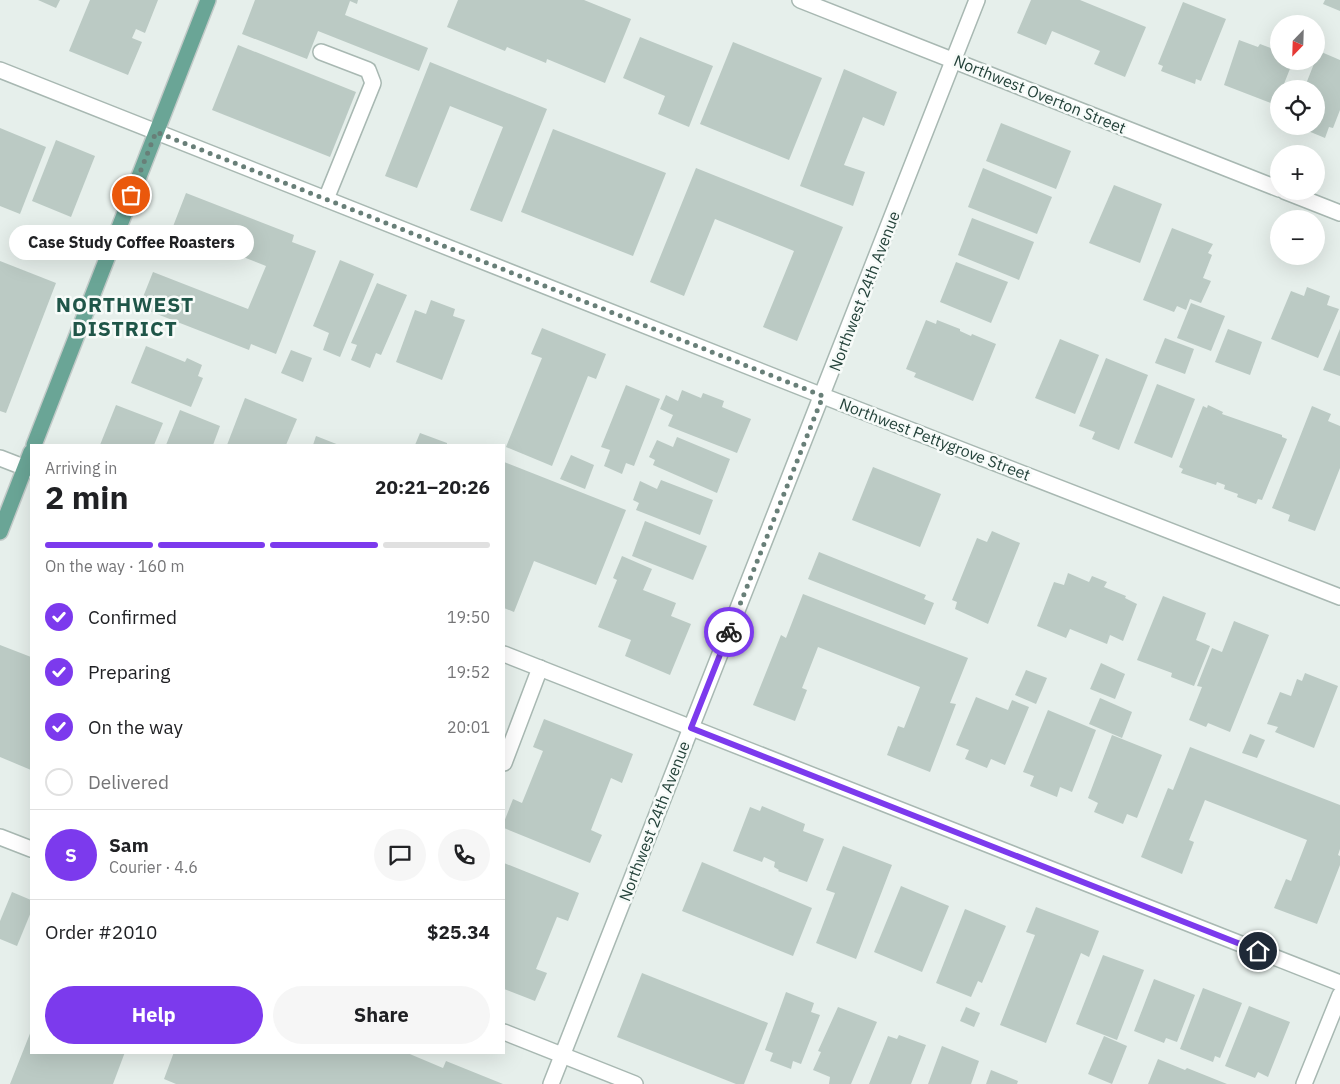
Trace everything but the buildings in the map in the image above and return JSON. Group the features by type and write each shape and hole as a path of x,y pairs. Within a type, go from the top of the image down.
{"main road":[{"path":"34,444 208,0"},
{"path":"0,532 28,469"}],"street":[{"name":"Northwest Overton Street","path":"800,0 1270,185"},
{"name":"Northwest 24th Avenue","path":"551,1084 823,396 977,0"},
{"path":"321,52 368,70 373,83 326,199"},
{"name":"Northwest Pettygrove Street","path":"0,70 823,396 1340,596"},
{"path":"1307,200 1340,213"},
{"path":"0,458 28,469"},
{"path":"505,654 1340,983"},
{"path":"505,760 540,668"},
{"path":"0,837 30,849"},
{"path":"1304,1084 1340,995"},
{"path":"505,1032 635,1084"}],"way so far":[{"path":"131,195 156,132 823,396 729,632"}],"place":[{"name":"Case Study Coffee Roasters","path":"131,195"}],"district":[{"name":"NORTHWEST DISTRICT","path":"125,317"}],"route":[{"path":"729,632 691,728 1258,951"}]}
